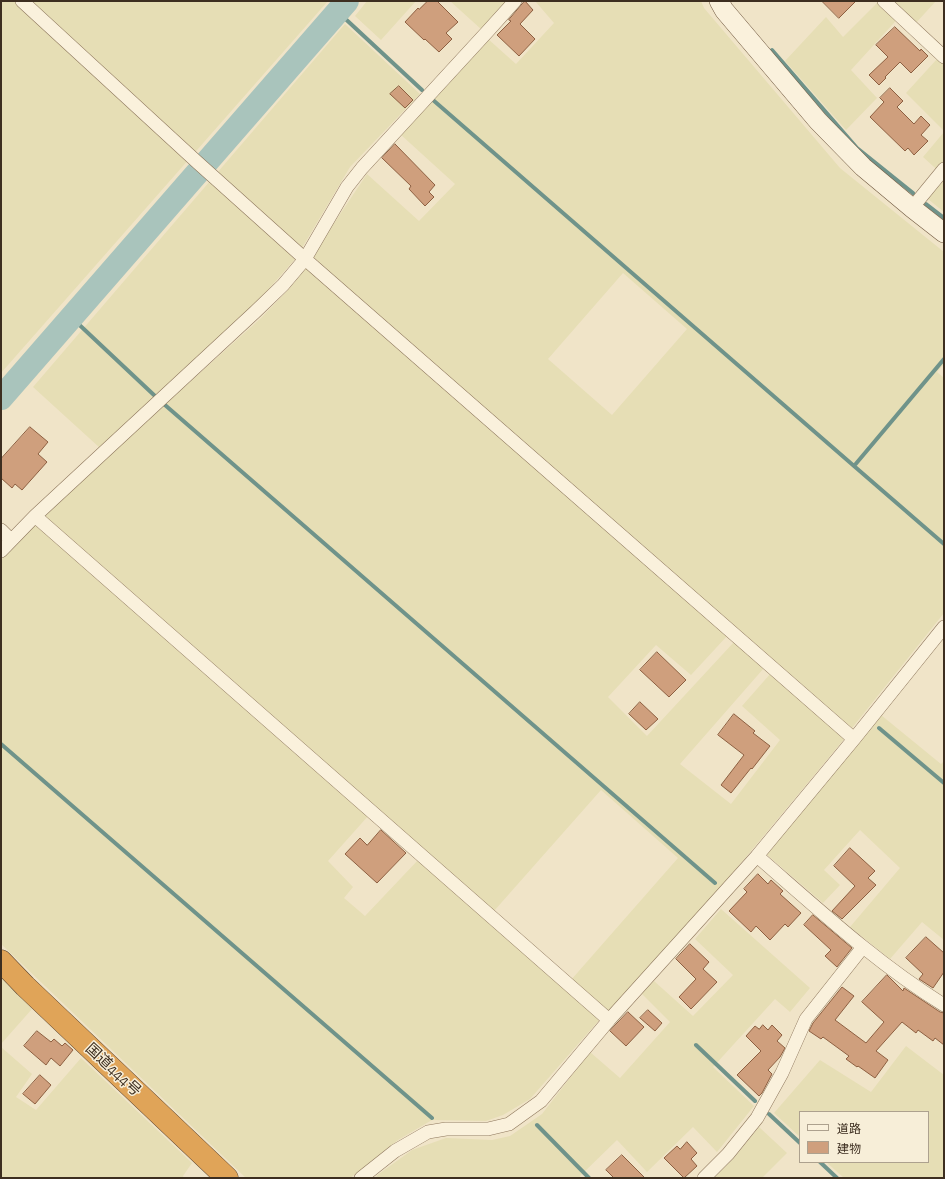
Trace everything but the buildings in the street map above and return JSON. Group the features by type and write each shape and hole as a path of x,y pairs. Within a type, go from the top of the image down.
{"highway":[{"name":"国道444号","path":"1,961 24,986 227,1178"}],"street":[{"path":"22,1 305,259 854,739"},
{"path":"1,551 35,516 283,285 305,259 347,187 362,168 482,38 514,1"},
{"path":"719,1 724,10 818,122 863,167 944,233"},
{"path":"884,1 944,57"},
{"path":"912,208 944,169"},
{"path":"35,516 609,1020"},
{"path":"1,530 11,540"},
{"path":"361,1178 395,1151 428,1132 446,1129 488,1129 509,1124 541,1101 609,1020 757,856 944,627"},
{"path":"757,856 863,948 944,1005"},
{"path":"704,1178 728,1154 757,1118 782,1073 806,1019 863,948"}],"shaded area":[{"path":"1,1 328,1 1,373"},
{"path":"367,1 416,1 381,40 355,16"},
{"path":"450,1 508,1 482,30"},
{"path":"535,1 701,1 704,8 840,168 944,252 944,364 937,372 944,378 944,613 852,728 560,474 728,635 691,675 656,645 608,697 647,736 734,642 764,668 680,764 731,804 780,740 742,706 771,673 845,738 711,899 608,1012 571,980 678,858 601,790 494,911 43,514 260,319 289,289 307,267 496,418 312,256 367,174 419,221 455,184 400,134 487,38 516,64 554,23","holes":["623,273 687,329 612,415 548,359"]},
{"path":"879,1 936,1 915,24 903,13 851,70 877,98 846,130 785,61 826,17 843,37"},
{"path":"345,24 420,94 350,167 296,258 259,300 100,448 33,387"},
{"path":"937,59 944,65 944,131 906,93"},
{"path":"944,132 944,176 923,157"},
{"path":"944,178 944,212 928,199"},
{"path":"36,523 369,815 328,861 353,887 344,898 365,916 419,859 601,1018 530,1099 503,1115 486,1121 432,1120 398,1140 350,1178 246,1178 1,944 1,560"},
{"path":"881,715 941,764 944,761 944,940 922,922 890,959 850,927 900,868 860,830 824,870 840,885 823,903 766,854"},
{"path":"721,909 810,988 790,1012 775,999 713,1067 754,1106 717,1152 693,1127 647,1172 617,1140 580,1176 581,1178 379,1178 376,1176 412,1150 446,1138 492,1140 510,1136 542,1114 590,1052 620,1078 670,1022 641,993 654,981 693,1016 733,975 695,939"},
{"path":"1,976 32,1009 1,1044"},
{"path":"906,1046 944,1075 944,1178 844,1178 827,1163 929,1163 929,1111 799,1111 799,1136 774,1113 820,1060 871,1092"},
{"path":"1,1047 32,1074 16,1097 36,1110 81,1058 192,1163 183,1176 184,1178 1,1178"},
{"path":"759,1127 787,1153 762,1178 714,1178 733,1159"}],"waterway":[{"path":"1,398 347,1"},
{"path":"338,12 422,90"},
{"path":"772,50 857,148 913,193"},
{"path":"433,100 944,544"},
{"path":"926,204 944,218"},
{"path":"71,317 155,396"},
{"path":"854,466 944,359"},
{"path":"165,405 715,883"},
{"path":"879,728 944,783"},
{"path":"1,744 432,1118"},
{"path":"696,1045 755,1101"},
{"path":"769,1114 799,1142"},
{"path":"537,1125 589,1178"},
{"path":"821,1163 837,1178"}]}
